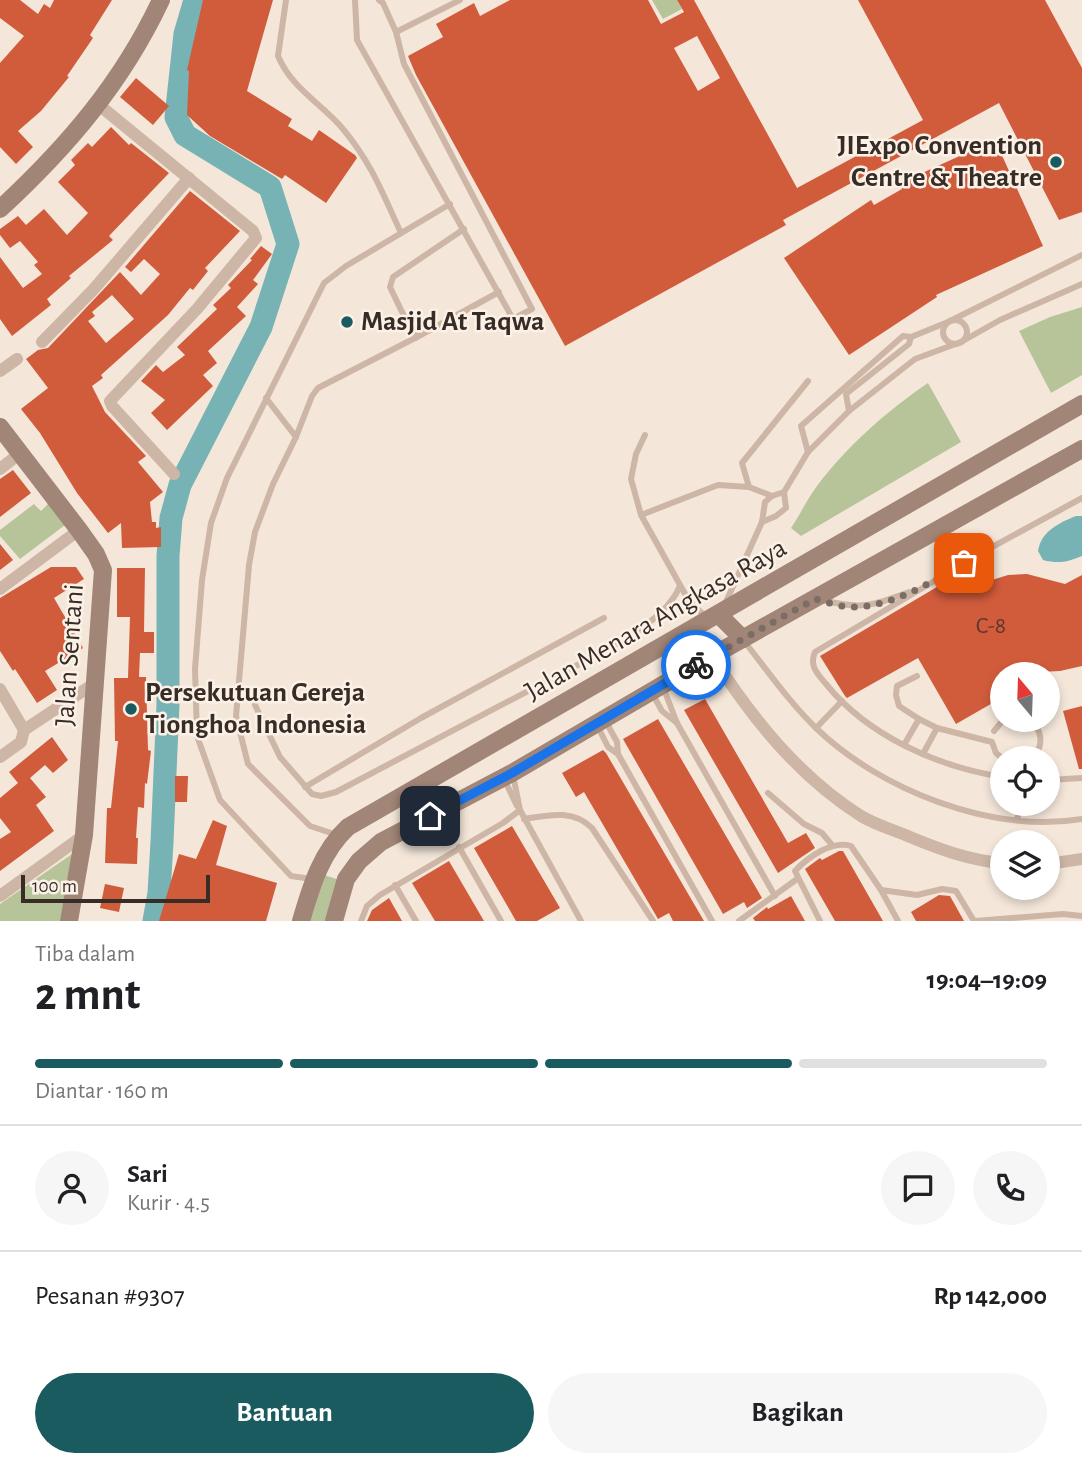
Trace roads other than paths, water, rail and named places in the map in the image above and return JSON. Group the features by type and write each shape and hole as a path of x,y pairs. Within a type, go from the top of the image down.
{"street":[{"path":"0,209 41,171 99,105 127,65 161,0"},
{"path":"99,105 253,231 256,237 197,309 110,401 174,474"},
{"path":"41,342 93,290 189,178"},
{"path":"0,370 17,359"},
{"name":"Jalan Menara Angkasa Raya","path":"301,921 318,871 344,831 1082,404"},
{"name":"Jalan Sentani","path":"0,428 79,530 96,554 103,570 84,835 69,921"},
{"name":"Jalan Menara Angkasa Raya","path":"334,921 345,879 371,848 508,775 712,656 1082,449"},
{"path":"0,469 19,454"},
{"path":"0,589 79,530"},
{"path":"713,618 743,639"},
{"path":"712,656 761,727 827,792 863,817 934,847 990,862"},
{"path":"24,730 95,683"},
{"path":"0,689 24,730 23,739 0,757"},
{"path":"344,831 371,848"},
{"path":"0,896 84,835"},
{"path":"1060,862 1082,859"},
{"path":"318,871 350,873"}],"lane":[{"path":"286,0 278,56 281,64 298,88 340,125 359,149 377,178 401,233"},
{"path":"355,0 357,40 513,319 532,309 404,64 396,32 380,0"},
{"path":"396,32 460,0"},
{"path":"318,871 291,876 220,800 197,736 195,669 202,580 211,523 227,478 324,283 339,270 450,204"},
{"path":"417,337 390,287 393,277 464,229"},
{"path":"808,452 801,426 903,336 911,337 948,322 1082,256"},
{"path":"762,522 786,508 784,492 808,452 849,411 915,359 961,342 1000,320 1082,284"},
{"path":"344,831 310,826 248,764 236,716 249,565 256,532 273,484 318,388 499,292"},
{"path":"959,321 965,326 966,337 961,342 954,344 945,338 944,331 948,322 959,321"},
{"path":"849,411 846,394 909,344 911,337"},
{"path":"749,487 742,463 808,381"},
{"path":"266,398 296,437"},
{"path":"645,435 636,454 631,479 641,515 689,601 707,617 713,618 762,522 765,502 784,492"},
{"path":"641,515 719,485 749,487 772,496"},
{"path":"990,775 973,772 923,754 854,713 814,670 811,660 815,652 927,585 1082,498"},
{"path":"815,599 850,607 866,606 927,585"},
{"path":"256,705 280,757 305,787 312,794 321,796 336,793 625,640 660,615 675,597 680,586"},
{"path":"305,787 421,719 604,618"},
{"path":"743,639 816,727 859,763 908,791 961,810 1017,820 1082,819"},
{"path":"917,676 897,686 895,695 898,706 937,728 992,742 993,746"},
{"path":"656,688 775,896"},
{"path":"656,688 662,710 677,723"},
{"path":"816,727 842,701"},
{"path":"904,745 919,719"},
{"path":"600,720 617,742 618,754 712,921"},
{"path":"923,754 937,728"},
{"path":"508,775 524,819 580,919 572,921"},
{"path":"1060,779 1082,778"},
{"path":"768,793 804,824 822,833 832,845"},
{"path":"361,921 367,906 395,885 503,823 520,810"},
{"path":"524,819 561,815 582,818 592,828 653,921"},
{"path":"1017,820 1018,816"},
{"path":"820,921 795,871 832,845 842,844 851,846 898,921"},
{"path":"459,848 501,921"},
{"path":"738,921 797,879"},
{"path":"395,885 416,921"},
{"path":"881,890 917,895 942,890 956,891 975,921 1063,914 1082,916"}],"water":[{"path":"1082,516 1082,556 1063,562 1043,560 1038,551 1043,538 1057,525"}],"waterway":[{"path":"154,921 159,893 168,704 168,556 171,518 180,485 261,327 288,244 270,187 185,135 176,117 185,34 195,0"}],"place":[{"name":"JIExpo Convention Centre & Theatre","path":"1056,162"},
{"name":"Masjid At Taqwa","path":"347,322"},
{"name":"Persekutuan Gereja Tionghoa Indonesia","path":"131,709"}]}
